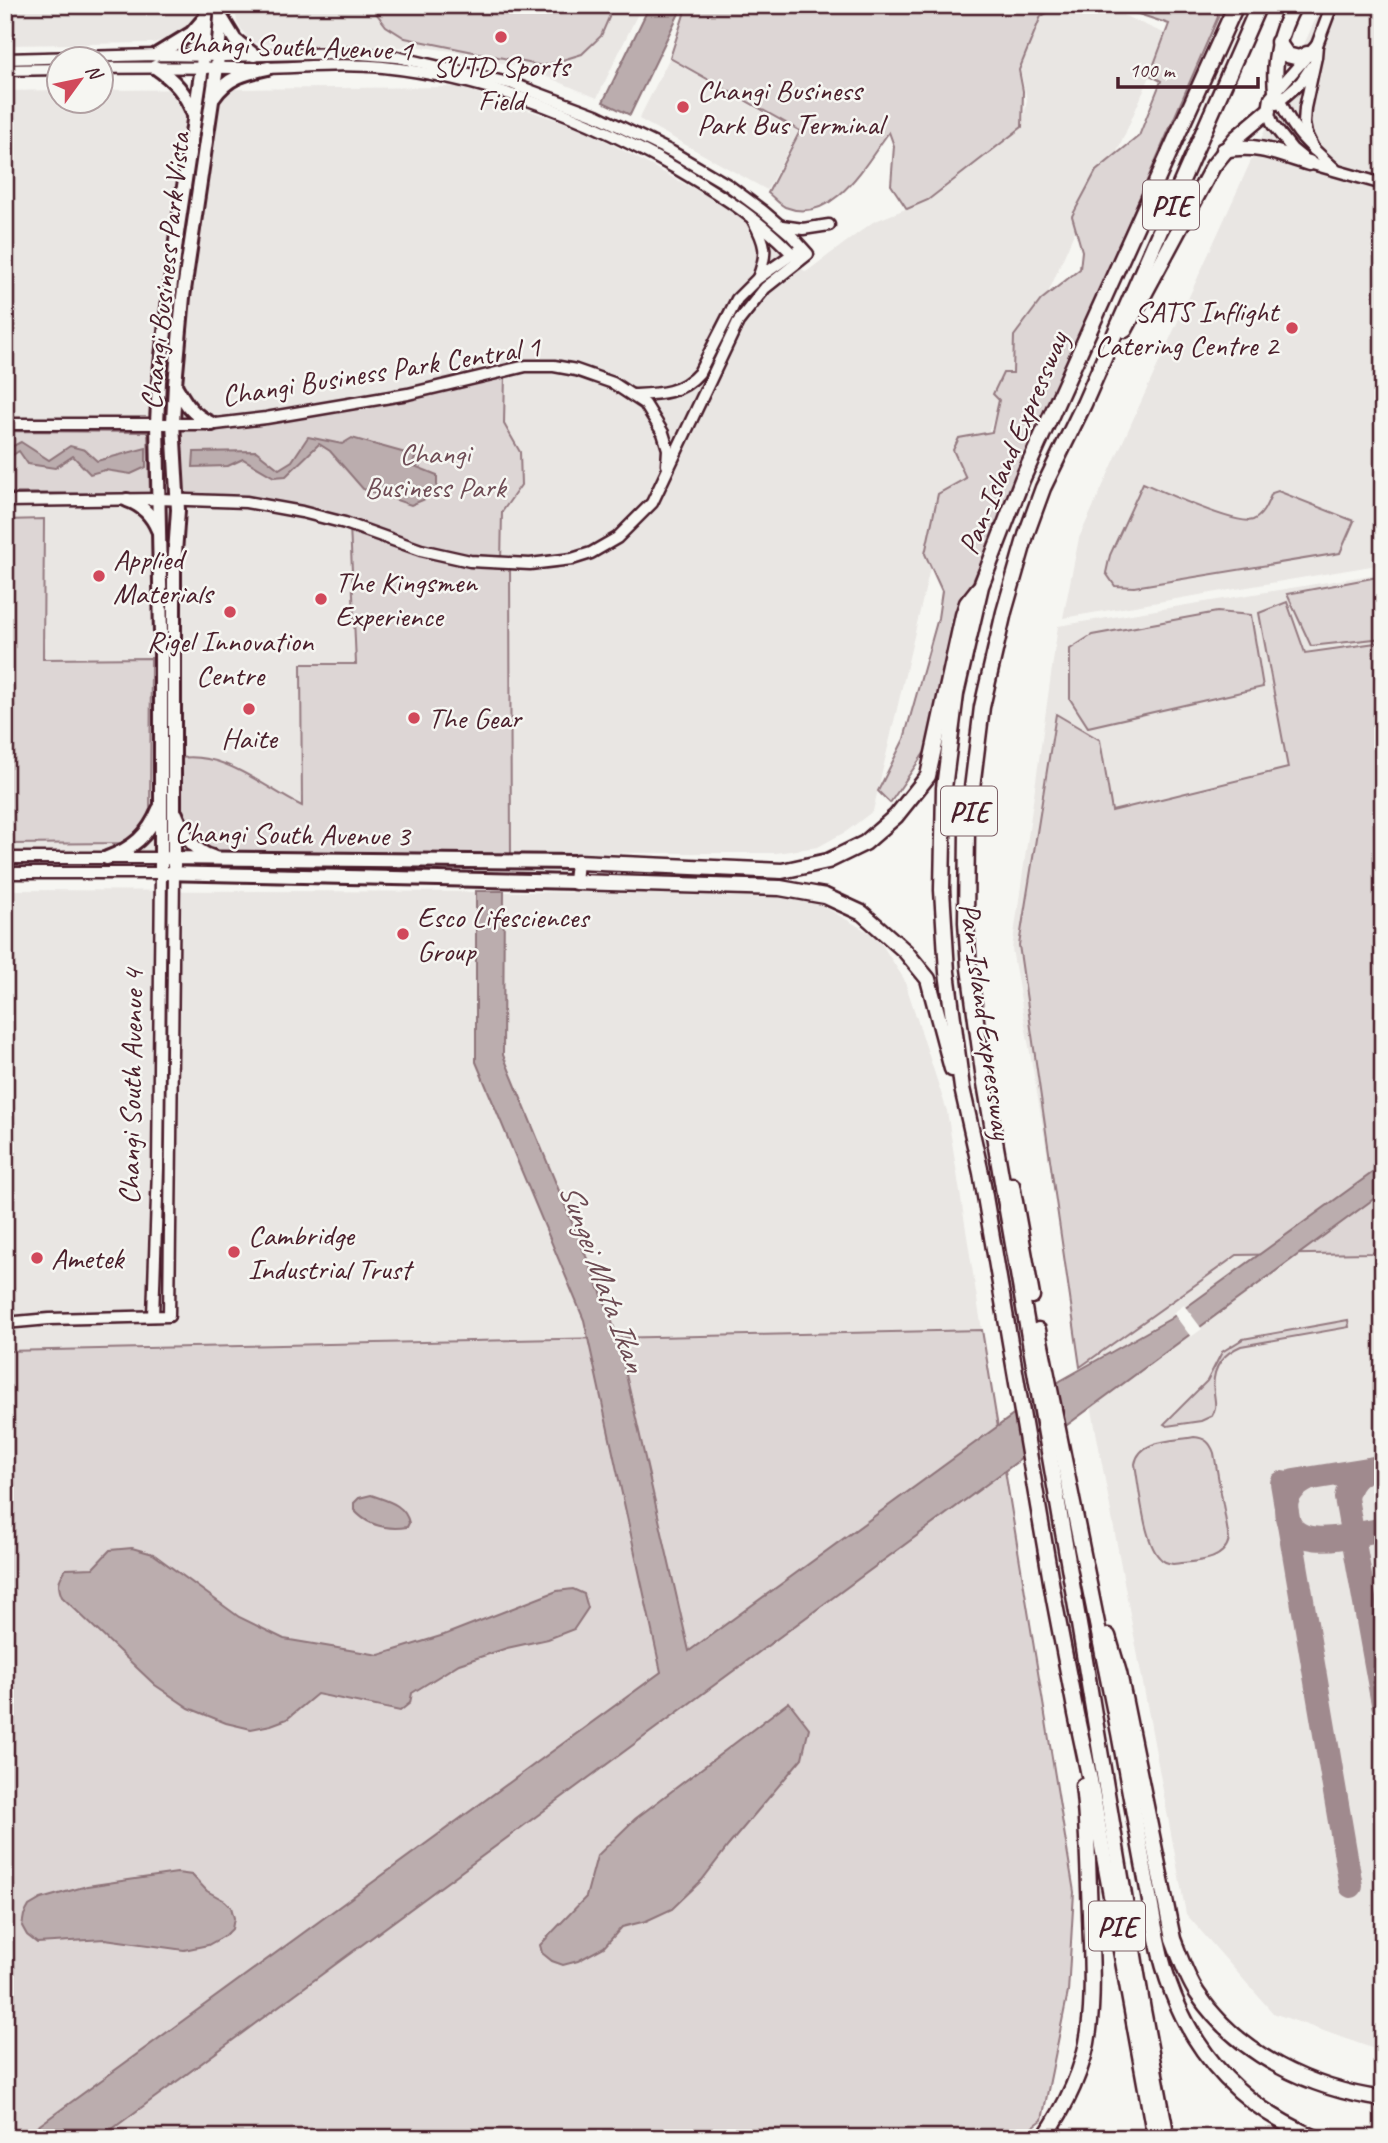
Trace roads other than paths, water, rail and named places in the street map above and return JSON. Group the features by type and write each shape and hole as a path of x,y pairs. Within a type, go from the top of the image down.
{"highway":[{"name":"Pan-Island Expressway","path":"1076,1714 981,1173 962,1088 946,958 942,890 944,788 956,694 981,586 1022,480 1236,5"},
{"name":"Pan-Island Expressway","path":"1054,1445 983,1072 966,922 967,829 982,707 1004,612 1043,488 1083,404 1259,5"},
{"path":"1278,96 1275,63 1278,42 1294,5"},
{"path":"1278,42 1287,55 1299,58 1313,52"},
{"path":"1083,404 1224,150 1268,111"},
{"path":"1224,150 1239,147 1312,157"},
{"path":"577,862 782,871 828,861 865,843 896,816 928,776 962,615 967,603 981,586"},
{"path":"575,882 780,888 825,897 862,913 905,951 928,979 952,1070 962,1088"},
{"path":"1054,1445 1119,1673 1173,1939 1183,1967 1196,1992 1213,2014 1231,2032 1270,2061 1321,2084 1383,2099"},
{"name":"PIE","path":"1054,1445 1141,1997 1167,2138"},
{"path":"1082,1548 1163,1968 1178,2010 1207,2057 1240,2092 1281,2121 1316,2138"},
{"path":"1044,2138 1072,2087 1083,2060 1089,2032 1091,1968 1088,1838 1076,1714"},
{"name":"PIE","path":"1076,1714 1093,1791 1155,2138"}],"main road":[{"path":"194,116 181,90 155,61 201,25 207,10"},
{"name":"Changi Business Park Vista","path":"168,858 161,806 162,636 157,423 163,347 207,10"},
{"path":"221,11 235,40 254,55"},
{"name":"Changi Business Park Vista","path":"168,858 174,811 174,568 177,499 173,423 175,384 183,298 212,100 221,11"},
{"path":"212,100 219,89 235,77 268,68"},
{"path":"175,384 192,411 212,424"},
{"path":"127,500 136,503 151,515 159,533"},
{"path":"107,859 134,846 144,837 161,806"},
{"path":"174,811 196,848 207,855 222,859"},
{"name":"Changi South Avenue 3","path":"168,858 577,862"},
{"name":"Changi South Avenue 4","path":"167,874 168,858"},
{"path":"575,882 577,862"},
{"name":"Changi South Avenue 3","path":"167,874 575,882"}],"street":[{"path":"1312,157 1304,123 1313,52 1332,5"},
{"path":"1313,52 1278,96 1270,98 1268,111 1273,125 1292,149 1338,171 1383,184"},
{"name":"Changi South Avenue 1","path":"217,62 254,55 348,53 397,57 513,83 596,115 672,152 728,186 781,225 800,254"},
{"name":"Changi South Avenue 1","path":"5,59 202,61 268,68 383,67 457,79 511,94 585,122 638,147 721,195 800,254"},
{"name":"Changi South Avenue 1","path":"116,66 155,61"},
{"path":"5,70 46,69"},
{"path":"1278,96 1312,157"},
{"path":"749,214 763,239 765,250 765,261 757,279"},
{"path":"781,225 803,229 829,225"},
{"path":"632,395 656,394 691,383 709,355 737,299 757,279 800,254"},
{"path":"5,501 177,499 246,502 345,523 425,551 470,561 530,564 572,559 591,553 617,538 652,503 737,322 765,288 800,254"},
{"name":"Changi Business Park Central 1","path":"5,424 212,424 266,418 408,394 526,366 554,366 576,370 612,383 645,404 663,433 668,449 667,469"},
{"name":"Changi South Avenue 3","path":"5,858 168,858"},
{"name":"Changi South Avenue 3","path":"5,873 167,874"},
{"name":"Changi South Avenue 4","path":"167,874 169,1316 153,1316 158,1168 167,874"},
{"path":"5,1323 153,1316"}],"place":[{"name":"SUTD Sports Field","path":"501,37"},
{"name":"Changi Business Park Bus Terminal","path":"683,107"},
{"name":"SATS Inflight Catering Centre 2","path":"1292,328"},
{"name":"Applied Materials","path":"99,576"},
{"name":"The Kingsmen Experience","path":"321,599"},
{"name":"Rigel Innovation Centre","path":"230,612"},
{"name":"Haite","path":"249,709"},
{"name":"The Gear","path":"414,718"},
{"name":"Esco Lifesciences Group","path":"403,934"},
{"name":"Cambridge Industrial Trust","path":"234,1252"},
{"name":"Ametek","path":"37,1258"}],"park label":[{"name":"Changi Business Park","path":"435,470"}],"water label":[{"name":"Sungei Mata Ikan","path":"603,1277"}]}
